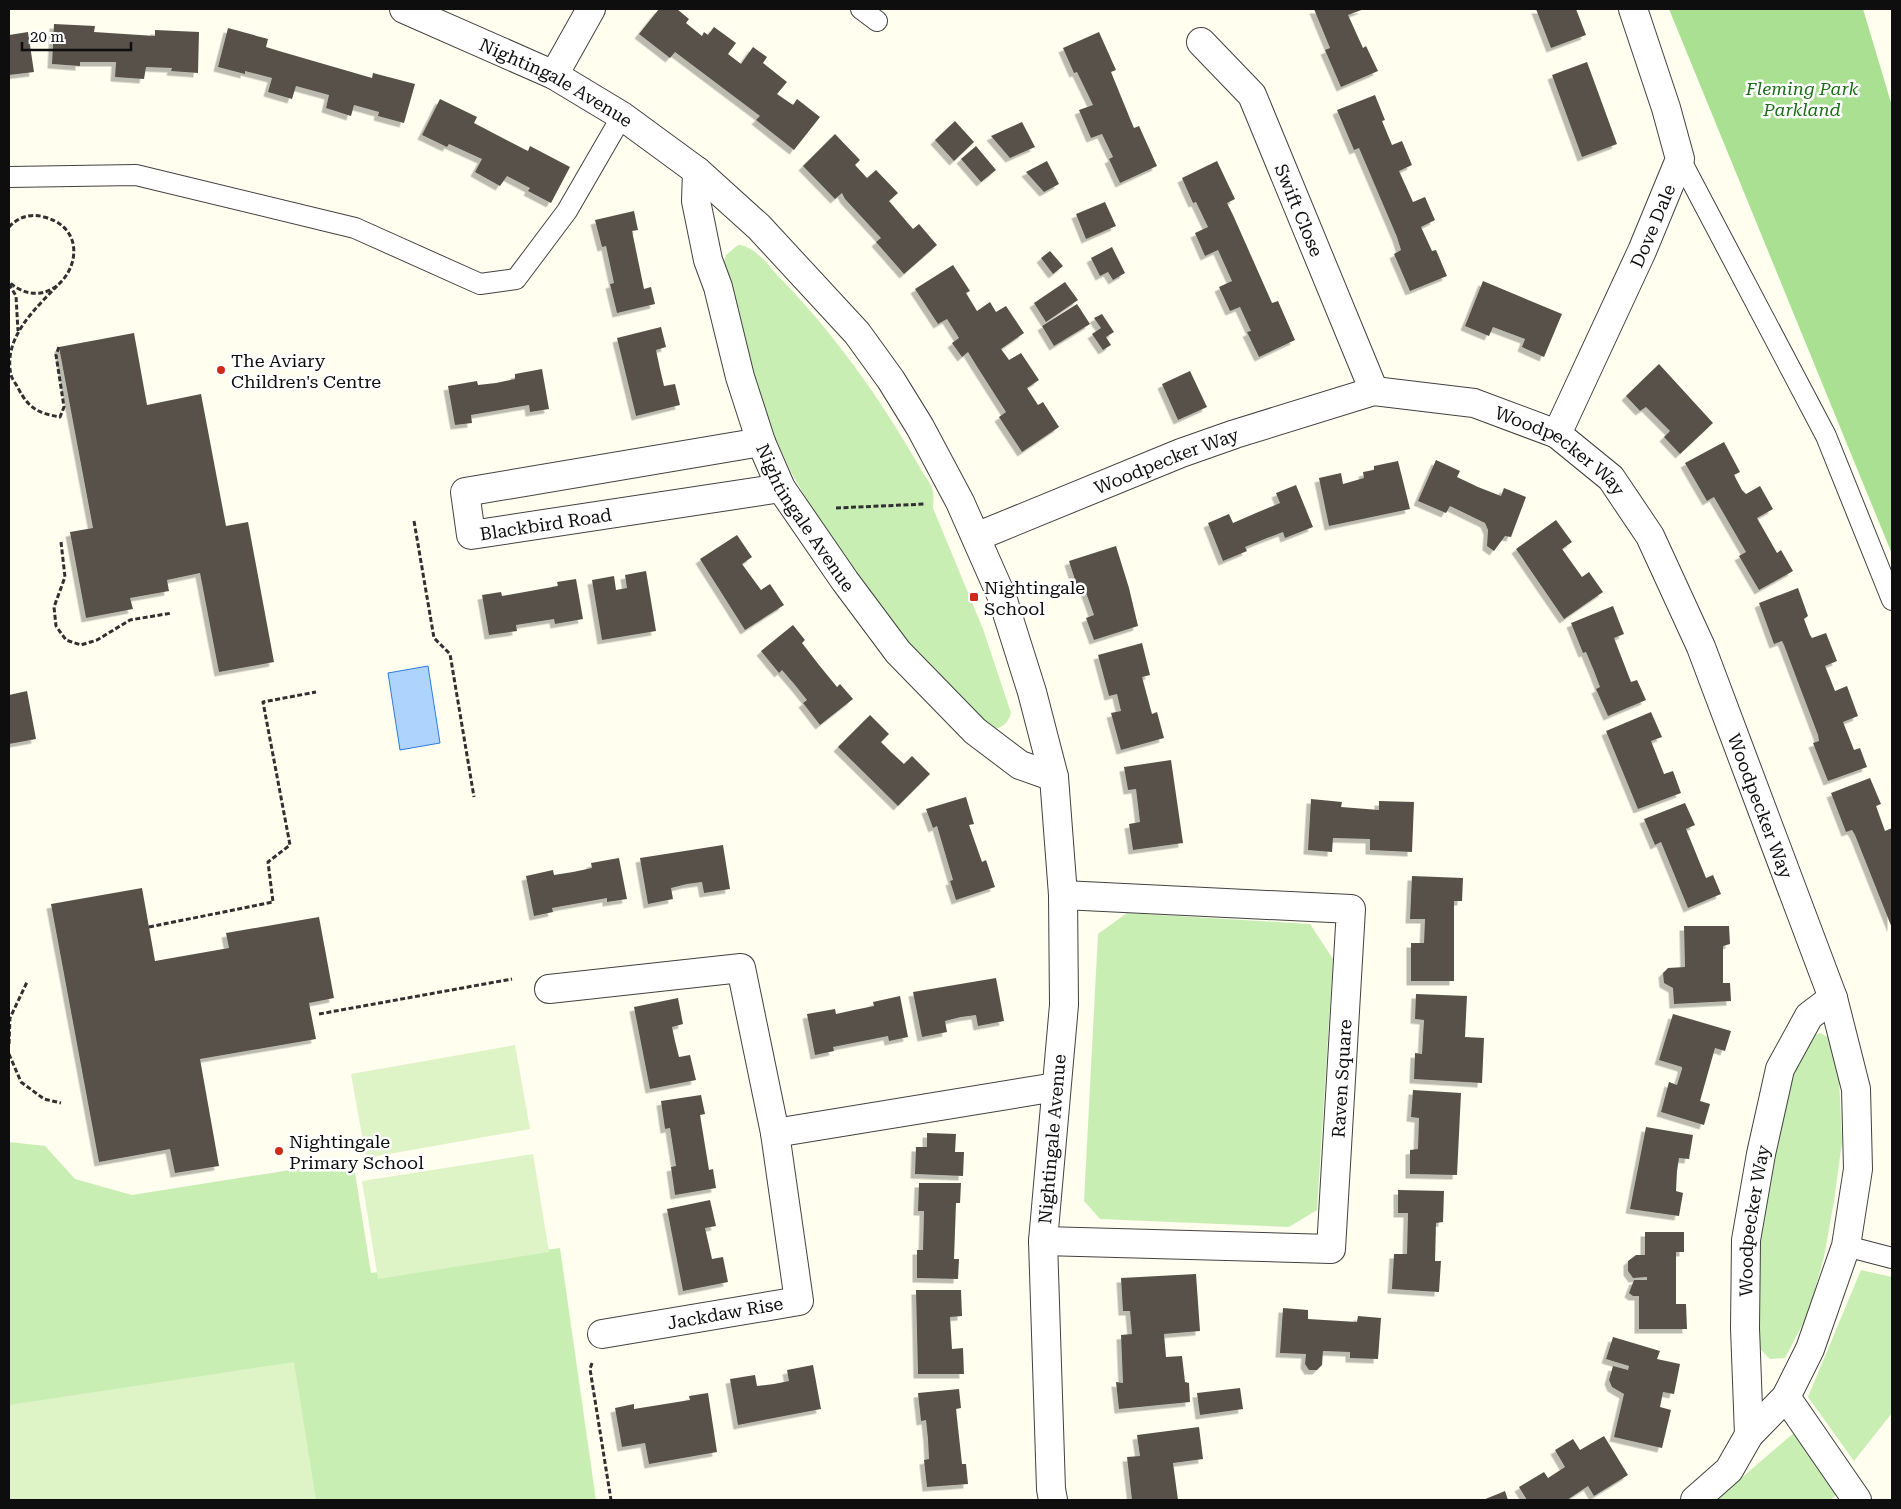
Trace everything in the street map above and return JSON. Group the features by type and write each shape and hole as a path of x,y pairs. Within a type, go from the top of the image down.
{"street":[{"name":"Nightingale Avenue","path":"404,9 554,75 622,116 697,171 759,227 857,333 891,380 908,407 960,502 976,537 1002,598 1032,692 1054,777 1063,895 1064,1005 1043,1241 1051,1489 1053,1500"},
{"path":"554,75 592,9"},
{"path":"1633,9 1666,108 1680,159"},
{"name":"Swift Close","path":"1201,42 1252,95 1374,391"},
{"name":"Dove Dale","path":"1557,434 1642,251 1680,159"},
{"name":"Nightingale Avenue","path":"697,171 696,201 708,260 718,287 740,378 761,442 788,499 845,581 898,652 975,730 1020,765 1054,777"},
{"name":"Woodpecker Way","path":"976,537 1181,453 1234,434 1374,391 1474,403 1557,434 1611,478 1650,536 1701,647 1833,998 1856,1089 1858,1169 1846,1246 1810,1349 1786,1397 1749,1435 1729,1470 1695,1500"},
{"name":"Blackbird Road","path":"761,442 465,492 471,535 788,499"},
{"name":"Raven Square","path":"1043,1241 1330,1249 1351,909 1063,895"},
{"name":"Jackdaw Rise","path":"549,989 741,968 775,1133 798,1301 602,1334"},
{"name":"Woodpecker Way","path":"1749,1435 1745,1328 1746,1240 1761,1154 1780,1069 1809,1016 1833,998"},
{"path":"775,1133 1056,1087"},
{"path":"1786,1397 1857,1500"}],"lane":[{"path":"9,177 136,175 356,228 480,284 516,279 567,212 622,116"},
{"path":"1680,159 1826,436 1892,600"},
{"path":"1846,1246 1892,1258"}],"path":[{"path":"9,226 26,216 39,215 51,218 62,225 70,235 74,247 74,260 70,272 22,325 11,348 11,375 24,400 39,413 60,418 64,407 56,355 59,347"},
{"path":"9,283 27,292 40,292 57,286"},
{"path":"9,283 16,296 18,333"},
{"path":"788,499 960,502"},
{"path":"414,521 434,638 450,654 474,797"},
{"path":"61,542 65,577 54,607 56,626 66,640 81,646 97,640 130,620 172,613"},
{"path":"149,927 273,902 268,862 290,845 263,702 316,692"},
{"path":"319,1014 512,979"},
{"path":"9,1044 10,1018 27,982"},
{"path":"9,1054 21,1082 44,1099 61,1103"},
{"path":"602,1334 590,1369 611,1500"}],"green space":[{"name":"Fleming Park Parkland","path":"1669,9 1863,9 1892,106 1892,554"},
{"path":"738,245 756,252 799,298 837,343 872,391 929,482 933,494 933,508 983,629 1011,713 1007,722 1000,727 994,730 985,723 897,636 828,537 791,472 773,432 738,325 724,262 726,255"},
{"path":"1127,913 1310,924 1333,959 1317,1210 1289,1227 1100,1219 1084,1201 1098,934"},
{"path":"1820,1033 1835,1041 1839,1078 1842,1142 1834,1201 1824,1257 1808,1314 1785,1358 1770,1359 1759,1348 1758,1318 1761,1229 1768,1169 1781,1102 1787,1083 1804,1039"},
{"path":"515,1045 530,1129 366,1158 351,1074"},
{"path":"9,1142 45,1146 75,1179 132,1195 353,1160 371,1273 560,1248 596,1500 9,1500"},
{"path":"533,1154 549,1252 378,1279 362,1181"},
{"path":"1861,1270 1892,1277 1892,1413 1854,1461 1808,1397"},
{"path":"294,1362 316,1500 9,1500 9,1405"},
{"path":"1796,1431 1839,1493 1830,1500 1716,1500"}],"water":[{"path":"428,666 440,743 400,750 388,673"}],"building":[{"path":"659,9 677,9 689,19 686,23 702,36 704,32 708,35 714,27 736,43 728,54 741,64 753,47 767,57 763,63 787,82 777,94 793,105 797,99 820,117 794,150 756,120 760,116 675,52 670,58 639,34"},
{"path":"1314,9 1364,9 1348,15 1363,48 1366,46 1378,71 1341,87 1325,50 1330,48"},
{"path":"1536,9 1576,9 1586,35 1551,48"},
{"path":"54,24 95,26 94,32 155,36 155,30 199,32 198,73 171,71 172,68 146,67 144,79 115,77 116,62 80,62 80,66 52,64"},
{"path":"228,28 268,39 266,47 279,51 372,78 373,73 415,84 404,123 378,116 379,112 354,105 351,116 326,108 329,95 296,86 292,99 268,92 272,78 218,67"},
{"path":"28,32 34,72 9,75 9,35"},
{"path":"1099,32 1116,70 1111,72 1134,128 1139,126 1157,166 1120,183 1109,159 1113,157 1102,134 1091,138 1079,110 1093,105 1077,72 1074,73 1063,48"},
{"path":"1587,62 1617,144 1582,157 1552,75"},
{"path":"1375,95 1385,120 1382,121 1392,145 1402,141 1412,165 1399,171 1413,202 1425,197 1435,220 1421,227 1432,251 1436,250 1447,276 1410,291 1394,254 1401,250 1397,237 1359,148 1354,150 1337,110"},
{"path":"440,99 477,117 474,123 528,151 530,146 570,167 551,203 528,191 530,188 507,176 500,186 475,172 482,159 449,144 447,147 422,135"},
{"path":"955,121 974,142 954,161 935,140"},
{"path":"1022,122 1035,147 1010,158 991,136"},
{"path":"835,134 860,160 855,165 867,178 876,170 898,193 889,201 913,229 919,224 937,245 904,274 876,242 881,238 845,199 842,193 835,199 803,166"},
{"path":"976,146 996,170 981,182 961,159"},
{"path":"1047,161 1059,184 1044,192 1026,172"},
{"path":"1217,161 1235,199 1227,203 1272,303 1278,301 1295,340 1259,357 1247,332 1251,331 1240,307 1230,311 1219,287 1232,281 1218,250 1205,256 1195,233 1208,227 1196,202 1193,203 1182,178"},
{"path":"1105,202 1116,226 1086,239 1076,214"},
{"path":"634,211 638,230 632,231 644,289 651,287 655,304 617,313 610,284 614,283 606,246 602,247 595,220"},
{"path":"1112,247 1125,273 1113,280 1108,272 1100,276 1091,258"},
{"path":"1050,251 1063,266 1053,274 1041,258"},
{"path":"953,265 970,291 966,293 977,311 990,302 996,312 1006,306 1024,333 1001,349 1009,360 1021,353 1039,380 1027,388 1038,405 1043,402 1059,427 1022,452 999,417 1006,412 968,352 962,357 952,343 959,338 947,319 938,324 915,289"},
{"path":"1483,281 1562,314 1544,357 1522,347 1525,339 1493,327 1489,336 1465,326"},
{"path":"1065,282 1078,300 1046,322 1034,303"},
{"path":"1077,304 1090,324 1054,346 1042,326"},
{"path":"1102,314 1114,332 1106,337 1111,345 1103,350 1092,334 1101,328 1094,318"},
{"path":"661,327 666,347 656,350 664,386 675,384 680,405 636,416 617,338"},
{"path":"134,333 147,405 201,394 226,526 248,522 274,662 219,672 200,573 167,580 169,591 130,598 133,609 86,618 70,532 93,528 59,347"},
{"path":"1659,364 1713,423 1680,454 1664,437 1670,431 1646,407 1640,411 1626,396"},
{"path":"542,369 549,409 530,412 529,405 471,415 472,423 455,425 448,386 477,381 478,385 496,383 515,379 515,374"},
{"path":"1190,371 1207,407 1178,420 1162,384"},
{"path":"1724,442 1740,472 1734,475 1742,490 1746,494 1760,486 1773,509 1757,518 1777,553 1781,550 1793,571 1759,590 1739,556 1746,552 1714,497 1707,501 1685,463"},
{"path":"1436,460 1460,471 1457,477 1478,487 1501,496 1504,488 1526,497 1511,537 1505,536 1494,551 1487,546 1488,530 1485,523 1450,506 1446,513 1418,501"},
{"path":"1398,461 1410,509 1329,526 1319,478 1341,473 1343,484 1364,478 1363,472 1374,470 1374,466"},
{"path":"1296,485 1313,527 1285,538 1283,532 1267,538 1245,547 1247,551 1223,561 1208,523 1229,514 1233,523 1280,503 1276,493"},
{"path":"1556,520 1572,542 1562,549 1582,577 1589,572 1603,592 1564,619 1516,549"},
{"path":"737,535 752,557 742,564 761,590 770,584 784,605 745,630 700,559"},
{"path":"1116,546 1138,626 1094,640 1086,618 1094,615 1084,587 1078,589 1069,561"},
{"path":"646,571 656,631 602,640 592,580 614,576 616,590 627,588 625,575"},
{"path":"576,579 583,619 555,624 554,619 516,625 517,631 489,635 482,595 501,592 502,596 558,586 557,582"},
{"path":"1798,588 1808,616 1804,619 1810,635 1812,638 1826,633 1837,661 1825,666 1835,691 1847,686 1858,716 1843,722 1854,750 1860,748 1867,767 1828,781 1813,743 1819,741 1818,735 1784,645 1782,641 1774,644 1759,603"},
{"path":"1613,606 1624,634 1614,638 1631,682 1637,680 1646,700 1608,716 1596,689 1600,687 1594,671 1586,652 1583,653 1571,623"},
{"path":"793,625 805,640 802,643 819,665 837,687 840,684 853,699 820,725 803,703 807,700 782,670 779,673 761,651"},
{"path":"1142,643 1150,675 1142,677 1152,714 1157,712 1164,738 1121,750 1111,713 1121,711 1117,694 1109,696 1098,655"},
{"path":"27,691 36,739 9,744 9,695"},
{"path":"1651,712 1662,737 1651,741 1664,774 1673,771 1681,793 1638,809 1606,731"},
{"path":"870,715 889,734 881,742 892,753 904,764 912,756 930,774 898,806 838,747"},
{"path":"1171,760 1183,843 1133,850 1129,824 1140,822 1136,789 1128,790 1124,767"},
{"path":"1870,778 1881,804 1876,806 1885,831 1892,828 1892,928 1855,835 1852,830 1846,832 1831,793"},
{"path":"966,797 974,824 969,825 982,862 986,860 995,887 956,900 950,881 953,880 937,826 933,828 926,809"},
{"path":"1311,799 1342,802 1341,807 1379,810 1379,801 1414,802 1412,852 1370,850 1370,839 1333,838 1332,852 1308,850"},
{"path":"1685,803 1695,825 1686,829 1706,878 1713,875 1721,894 1688,908 1661,842 1655,845 1644,819"},
{"path":"723,845 730,889 704,893 702,882 687,884 671,888 673,899 648,904 640,858"},
{"path":"619,858 627,899 607,902 607,898 552,908 553,912 534,916 526,876 553,870 554,875 573,872 592,868 591,863"},
{"path":"1412,876 1463,878 1462,901 1454,901 1454,981 1411,981 1411,943 1424,943 1425,919 1410,919"},
{"path":"142,888 155,961 229,948 226,933 319,917 334,998 309,1003 316,1039 200,1059 219,1166 175,1173 170,1149 99,1162 51,904"},
{"path":"1684,926 1729,926 1730,944 1723,946 1723,983 1730,983 1731,1001 1674,1004 1673,988 1664,983 1663,973 1668,968 1685,967"},
{"path":"996,978 1004,1021 978,1026 976,1015 961,1017 945,1021 947,1032 922,1037 913,992"},
{"path":"1416,994 1467,996 1465,1037 1484,1038 1482,1083 1414,1079 1415,1053 1422,1054 1424,1020 1415,1019"},
{"path":"900,996 908,1037 889,1041 888,1036 833,1047 834,1051 815,1055 807,1014 835,1009 836,1014 874,1006 873,1002"},
{"path":"678,998 683,1024 672,1027 675,1041 679,1057 690,1055 696,1080 650,1089 634,1007"},
{"path":"1673,1014 1731,1031 1725,1051 1715,1048 1700,1101 1710,1104 1704,1125 1661,1112 1669,1082 1677,1085 1682,1069 1682,1067 1659,1060"},
{"path":"1413,1090 1461,1093 1457,1175 1410,1174 1410,1150 1418,1149 1419,1118 1411,1117"},
{"path":"701,1095 705,1114 700,1115 709,1170 713,1169 716,1188 675,1195 671,1167 676,1166 670,1128 665,1129 661,1101"},
{"path":"1646,1127 1693,1135 1689,1159 1679,1158 1676,1191 1683,1193 1679,1216 1630,1209"},
{"path":"927,1133 956,1134 955,1152 964,1152 963,1176 915,1174 916,1147 927,1147"},
{"path":"919,1183 961,1183 960,1203 956,1203 954,1259 959,1259 958,1279 917,1278 917,1250 923,1250 924,1211 918,1211"},
{"path":"1398,1190 1444,1191 1443,1222 1436,1223 1435,1261 1441,1261 1439,1292 1392,1289 1394,1254 1407,1254 1408,1213 1398,1213"},
{"path":"710,1200 716,1226 705,1228 712,1259 723,1257 728,1282 683,1291 667,1209"},
{"path":"1645,1232 1684,1232 1684,1252 1676,1252 1676,1304 1686,1304 1687,1329 1639,1329 1639,1296 1633,1296 1629,1293 1634,1280 1647,1280 1647,1277 1633,1278 1628,1271 1628,1261 1636,1255 1645,1255"},
{"path":"1196,1274 1200,1331 1164,1334 1166,1357 1182,1356 1185,1382 1189,1383 1190,1402 1119,1409 1116,1382 1123,1383 1121,1335 1132,1334 1130,1311 1123,1311 1121,1278"},
{"path":"916,1290 961,1290 962,1316 950,1317 952,1349 963,1348 964,1374 918,1374"},
{"path":"1283,1308 1308,1310 1308,1319 1357,1322 1358,1316 1381,1318 1378,1359 1350,1358 1350,1352 1323,1351 1322,1365 1317,1370 1309,1370 1305,1364 1306,1354 1280,1353"},
{"path":"1613,1337 1660,1351 1657,1359 1680,1364 1674,1394 1663,1392 1660,1407 1671,1410 1662,1448 1614,1437 1624,1394 1612,1387 1609,1380 1613,1366 1628,1370 1629,1366 1606,1359"},
{"path":"813,1365 821,1409 738,1425 730,1379 755,1375 757,1386 774,1384 789,1381 787,1370"},
{"path":"1240,1388 1243,1409 1200,1415 1197,1393"},
{"path":"959,1389 961,1408 956,1409 962,1464 966,1464 968,1484 927,1487 924,1460 929,1459 928,1439 926,1420 921,1421 918,1393"},
{"path":"708,1393 717,1452 649,1464 645,1443 622,1447 615,1408 634,1404 634,1409 690,1400 689,1396"},
{"path":"1199,1427 1203,1459 1173,1463 1178,1500 1132,1500 1127,1457 1140,1456 1137,1435"},
{"path":"1604,1436 1628,1475 1594,1496 1588,1486 1567,1500 1527,1500 1519,1487 1544,1472 1548,1478 1565,1467 1555,1450 1573,1439 1580,1450"},
{"path":"1505,1491 1508,1500 1483,1500"}],"place":[{"name":"The Aviary Children's Centre","path":"221,370"},
{"name":"Nightingale School","path":"974,597"},
{"name":"Nightingale Primary School","path":"279,1151"}]}
